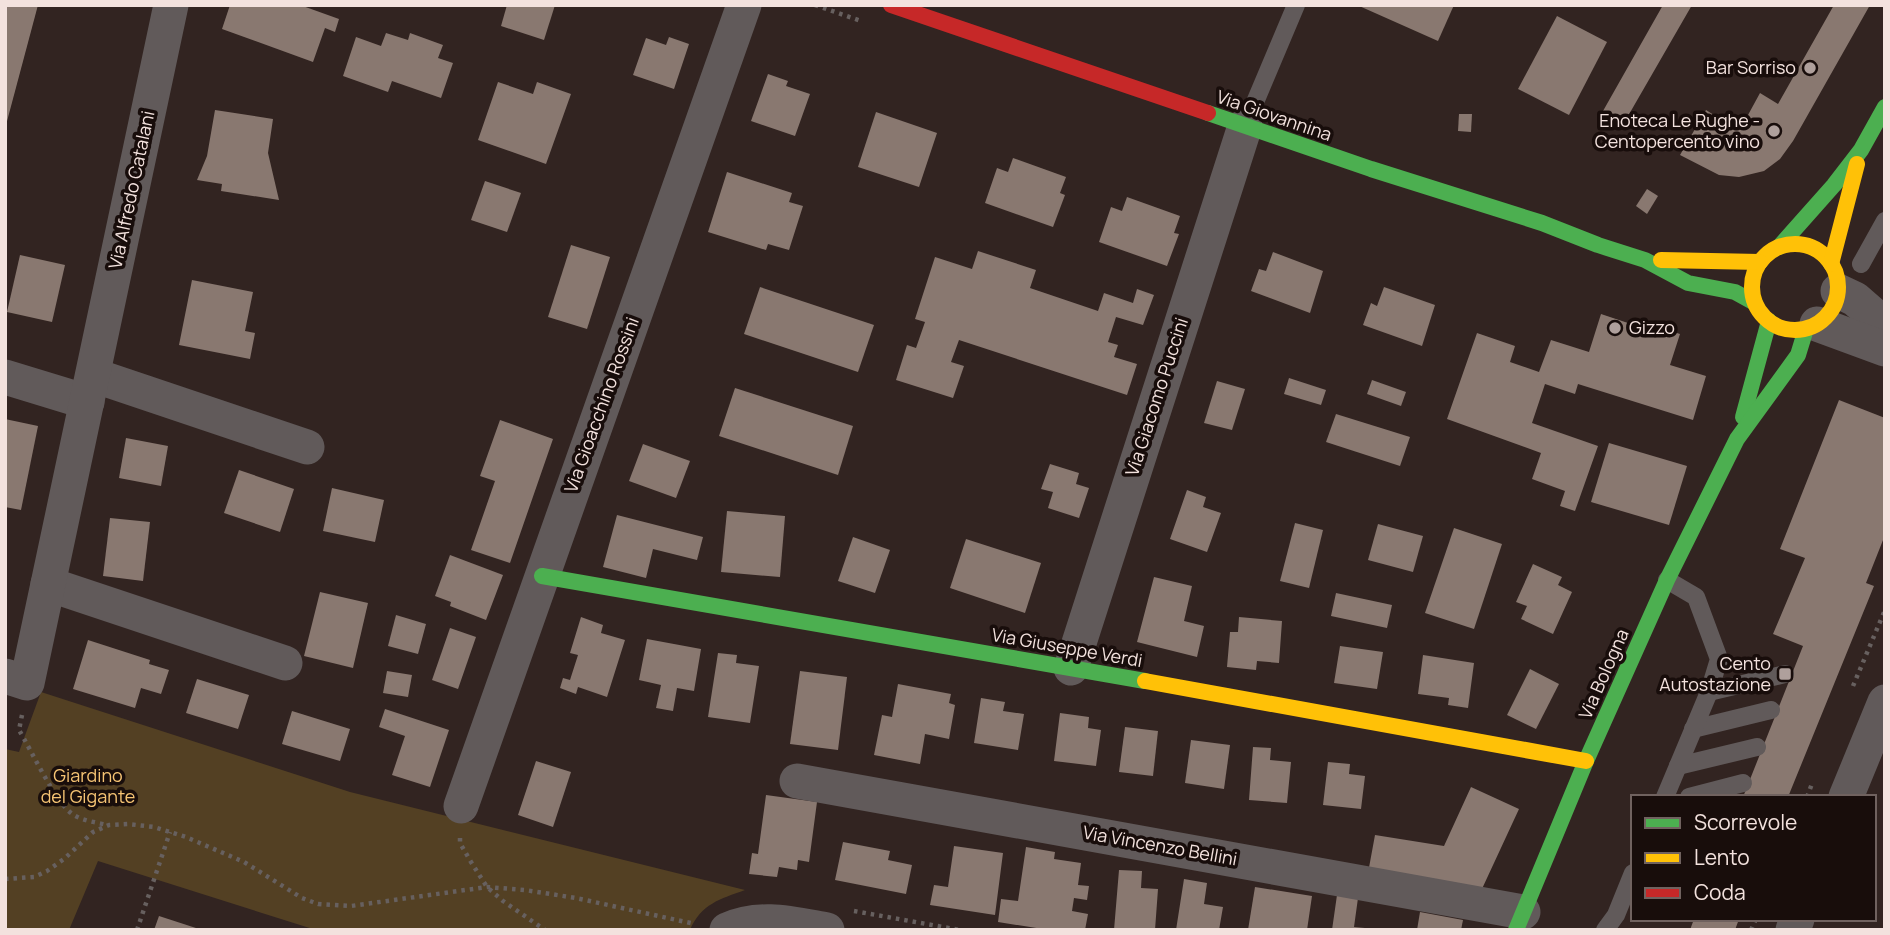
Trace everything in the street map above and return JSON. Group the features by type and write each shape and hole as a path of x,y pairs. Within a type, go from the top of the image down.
{"street":[{"name":"Via Alfredo Catalani","path":"16,680 48,584 171,5"},
{"name":"Via Gioacchino Rossini","path":"461,806 744,5"},
{"name":"Via Giovannina","path":"891,5 1245,127 1542,223 1645,260 1688,283 1735,292 1755,303"},
{"path":"1861,150 1835,277 1835,304 1827,316 1811,326 1792,330 1779,327 1769,321 1755,303 1752,291 1755,271 1760,262 1779,247 1834,185 1861,150 1885,107"},
{"name":"Via Giacomo Puccini","path":"1071,668 1245,127"},
{"path":"1779,247 1803,245 1824,255 1835,277 1885,325"},
{"name":"Via Giovannina","path":"1645,260 1760,262"},
{"name":"Via Bologna","path":"1737,439 1769,321"},
{"path":"1811,326 1885,349"},
{"name":"Via Bologna","path":"1520,921 1586,761 1667,580 1737,439 1798,355 1811,326"},
{"path":"5,377 90,388 307,447"},
{"name":"Via Giuseppe Verdi","path":"542,576 1586,761"},
{"path":"48,584 285,663"},
{"path":"1847,795 1885,702"},
{"name":"Via Vincenzo Bellini","path":"797,781 1520,921"},
{"path":"715,928 762,921 841,920"}],"lane":[{"path":"1245,127 1296,5"},
{"path":"1861,264 1885,221"},
{"path":"1666,795 1709,692 1719,659 1696,597 1667,580"},
{"path":"1709,692 1785,674"},
{"path":"1693,729 1772,710"},
{"path":"1678,766 1757,747"},
{"path":"1697,795 1743,783"},
{"path":"1605,930 1624,912 1631,880"}],"path":[{"path":"16,680 19,730 60,801 71,813 84,820 109,825 128,824 170,832 244,862 302,898 318,904 351,906 487,887 576,898 715,928"},
{"path":"461,806 458,819 460,843 487,887 545,930"},
{"path":"5,879 34,877 47,872 93,832 109,825"},
{"path":"137,930 170,832"},
{"path":"841,920 960,930"}],"green space":[{"name":"Giardino del Gigante","path":"41,692 350,792 745,890 706,908 690,930 316,930 98,861 69,930 5,930 5,749 19,752"}],"building":[{"path":"5,5 38,5 6,125 5,125"},
{"path":"230,5 300,5 339,19 335,32 325,28 313,62 222,29"},
{"path":"507,5 555,5 544,40 501,26"},
{"path":"1357,5 1454,5 1438,41"},
{"path":"1663,5 1692,5 1624,123 1603,111"},
{"path":"1834,5 1870,5 1793,141 1780,159 1764,171 1739,177 1719,175 1680,155 1706,110 1725,122 1748,115 1760,93 1778,104"},
{"path":"1557,16 1607,42 1569,115 1518,89"},
{"path":"386,33 408,40 410,33 443,45 438,58 453,63 441,98 392,81 388,92 343,76 356,37 381,46"},
{"path":"669,37 689,44 674,89 633,75 646,38 666,45"},
{"path":"768,74 788,81 786,86 810,94 795,136 751,121"},
{"path":"498,82 533,94 537,82 571,94 546,164 478,140"},
{"path":"215,110 273,119 268,153 279,200 221,191 222,184 197,180 207,156"},
{"path":"876,112 937,133 919,187 858,167"},
{"path":"1459,114 1472,114 1471,132 1458,131"},
{"path":"1013,158 1066,177 1060,193 1065,195 1053,227 985,203 997,168 1008,172"},
{"path":"727,172 792,193 789,202 803,206 789,250 768,244 766,250 708,232"},
{"path":"485,181 521,193 507,232 471,220"},
{"path":"1647,189 1658,196 1647,214 1636,206"},
{"path":"1127,197 1180,216 1174,233 1179,234 1167,266 1099,242 1111,207 1122,211"},
{"path":"571,245 610,257 587,329 548,317"},
{"path":"978,251 1036,270 1030,288 1098,311 1104,293 1133,303 1137,289 1154,295 1143,325 1116,317 1108,342 1118,345 1114,357 1137,364 1127,395 959,340 951,362 964,366 953,398 896,380 907,345 916,348 925,322 915,319 935,257 972,269"},
{"path":"1273,252 1323,271 1310,313 1251,291 1259,269 1266,271"},
{"path":"20,255 65,265 52,322 7,312"},
{"path":"192,280 253,292 245,331 255,333 250,359 179,345"},
{"path":"760,287 874,325 858,372 744,334"},
{"path":"1384,287 1435,305 1422,346 1363,325 1371,303 1377,306"},
{"path":"1601,314 1640,327 1642,322 1680,334 1670,365 1706,376 1693,420 1578,384 1575,394 1545,384 1532,423 1598,446 1575,511 1560,506 1565,491 1532,479 1541,453 1447,419 1477,333 1515,346 1510,362 1539,372 1551,340 1589,352"},
{"path":"1289,378 1326,390 1321,405 1284,394"},
{"path":"1372,380 1406,392 1401,406 1367,394"},
{"path":"1217,381 1245,389 1232,430 1204,423"},
{"path":"735,388 853,426 838,475 719,436"},
{"path":"1839,400 1885,418 1885,535 1866,583 1874,586 1789,795 1744,795 1803,646 1773,634 1805,558 1780,549"},
{"path":"1336,414 1410,437 1400,466 1326,442"},
{"path":"5,419 38,426 21,510 5,507"},
{"path":"500,420 553,439 510,563 471,550 495,481 480,476"},
{"path":"126,438 168,446 161,486 119,478"},
{"path":"1609,443 1687,466 1669,525 1591,502"},
{"path":"643,444 690,461 676,498 629,481"},
{"path":"1050,464 1079,473 1076,484 1089,488 1079,518 1048,508 1053,492 1041,489"},
{"path":"239,470 294,489 280,532 224,513"},
{"path":"332,488 384,500 375,542 323,531"},
{"path":"1187,490 1206,497 1203,507 1221,513 1207,552 1170,539"},
{"path":"727,511 785,516 780,577 721,572"},
{"path":"617,515 703,537 697,560 653,549 646,578 603,567"},
{"path":"110,518 150,522 143,581 103,576"},
{"path":"1295,523 1323,530 1309,588 1280,581"},
{"path":"1378,524 1423,536 1413,572 1368,560"},
{"path":"1454,528 1502,544 1474,629 1425,613"},
{"path":"853,537 890,550 875,593 838,581"},
{"path":"966,539 1041,563 1025,613 950,588"},
{"path":"450,555 503,575 486,620 450,606 451,602 435,596"},
{"path":"1533,564 1562,577 1558,585 1572,592 1553,634 1521,619 1527,606 1516,602"},
{"path":"1154,577 1192,586 1184,621 1204,626 1197,657 1137,642"},
{"path":"320,592 368,603 353,668 304,656"},
{"path":"1336,593 1392,605 1387,628 1331,616"},
{"path":"396,615 426,624 418,654 388,646"},
{"path":"581,617 603,625 601,633 625,640 607,697 578,687 576,694 560,688 563,678 570,680 578,655 570,653"},
{"path":"1239,617 1282,621 1279,663 1257,661 1256,670 1227,667 1230,632 1238,632"},
{"path":"450,628 476,637 458,689 432,680"},
{"path":"647,639 701,649 694,691 677,688 673,711 656,708 661,685 639,680"},
{"path":"88,640 150,660 149,664 169,670 161,694 141,688 135,708 73,689"},
{"path":"1340,646 1383,652 1377,689 1334,683"},
{"path":"718,653 737,655 736,663 759,666 750,723 708,717"},
{"path":"1423,655 1474,663 1468,708 1448,705 1449,698 1418,694"},
{"path":"1530,669 1559,684 1536,729 1507,715"},
{"path":"387,671 412,675 408,697 383,693"},
{"path":"800,671 847,677 838,750 790,744"},
{"path":"197,679 249,695 238,729 186,713"},
{"path":"898,684 951,694 949,703 955,705 949,739 925,734 920,764 874,755 882,715 892,717"},
{"path":"981,698 1005,702 1003,711 1024,714 1018,750 974,743"},
{"path":"385,709 449,730 430,787 392,775 405,736 379,727"},
{"path":"292,711 350,729 340,761 282,744"},
{"path":"1060,713 1089,717 1088,728 1101,730 1096,766 1054,761"},
{"path":"1125,727 1158,731 1153,776 1119,772"},
{"path":"1191,740 1230,745 1224,789 1185,783"},
{"path":"1253,747 1271,748 1270,760 1291,762 1287,803 1249,800"},
{"path":"536,761 571,772 553,827 518,815"},
{"path":"1328,762 1350,764 1349,774 1365,776 1361,809 1323,805"},
{"path":"1471,787 1519,809 1481,891 1368,873 1375,835 1444,846"},
{"path":"766,795 817,802 809,862 798,860 797,870 779,867 777,877 749,874 752,853 758,854"},
{"path":"843,842 890,851 888,860 912,865 906,894 835,880"},
{"path":"954,846 1003,853 995,915 930,905 934,885 948,887"},
{"path":"1026,847 1055,852 1054,859 1081,863 1078,885 1089,886 1087,900 1074,898 1072,911 1088,914 1085,930 1049,930 998,922 1001,899 1018,901"},
{"path":"1119,870 1142,871 1141,888 1158,889 1155,930 1114,930"},
{"path":"1184,879 1207,883 1204,904 1223,907 1219,930 1176,930"},
{"path":"1255,887 1312,896 1307,930 1248,930"},
{"path":"1337,895 1358,898 1354,927 1365,930 1332,930"},
{"path":"1420,912 1463,920 1461,930 1417,930"},
{"path":"159,916 199,929 199,930 154,930"},
{"path":"1693,921 1738,921 1735,930 1690,930"}],"traffic: fast":[{"path":"1779,247 1861,150 1885,107"},
{"path":"1208,113 1371,169 1542,223 1645,260 1688,283 1735,292 1755,303"},
{"path":"1743,417 1769,321"},
{"path":"1516,930 1586,761 1667,580 1737,439 1798,355 1806,329"},
{"path":"542,576 1145,681"}],"traffic: slow":[{"path":"1831,264 1857,164"},
{"path":"1795,244 1819,251 1831,263 1838,287 1831,311 1819,323 1795,330 1771,323 1759,311 1752,287 1759,263 1771,251 1795,244"},
{"path":"1661,260 1760,262"},
{"path":"1145,681 1586,761"}],"traffic: jam":[{"path":"891,5 1208,113"}],"place":[{"name":"Bar Sorriso","path":"1810,68"},
{"name":"Enoteca Le Rughe - Centopercento vino","path":"1774,131"},
{"name":"Gizzo","path":"1615,328"},
{"name":"Cento Autostazione","path":"1785,674"}]}
